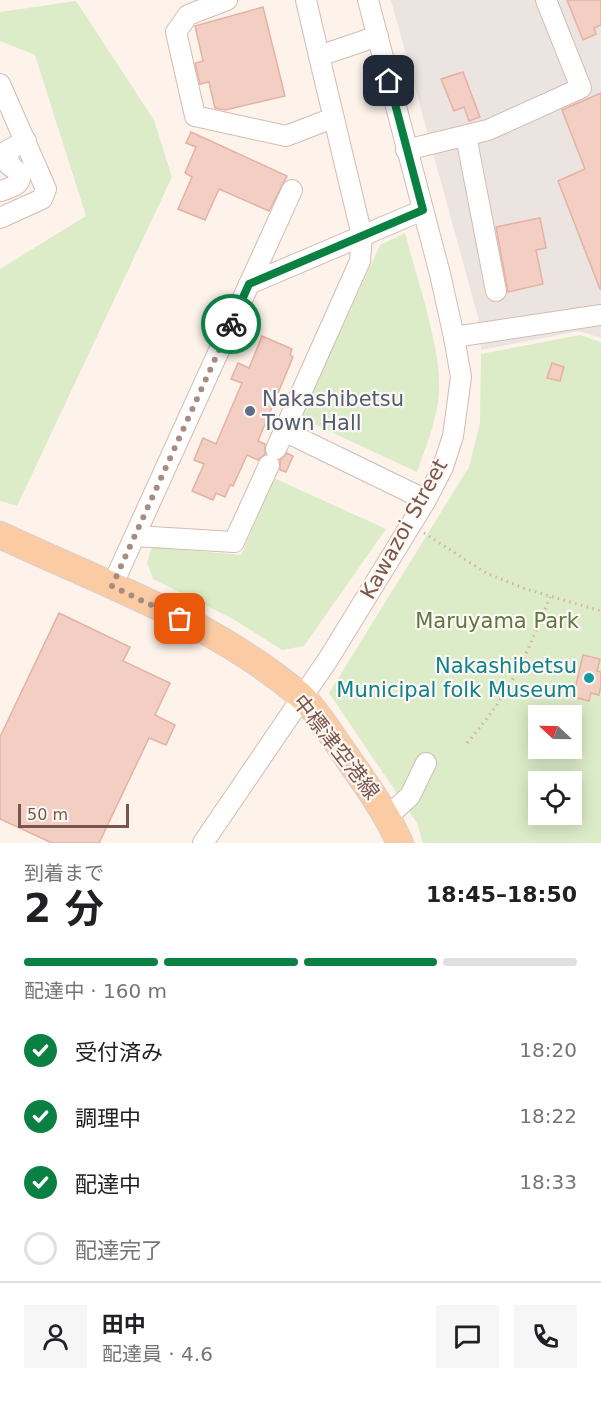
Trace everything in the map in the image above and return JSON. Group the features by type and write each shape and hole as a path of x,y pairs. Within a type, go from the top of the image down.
{"main road":[{"name":"中標津空港線","path":"0,535 218,638 258,664 303,698 388,816 400,843"}],"street":[{"path":"227,0 188,15 176,32 195,116 285,136 333,118"},
{"path":"135,536 234,542 360,261 362,236 306,0"},
{"name":"Kawazoi Street","path":"203,843 303,698 426,500 443,467 453,436 461,377 454,337 368,0"},
{"path":"406,150 488,130 581,88 546,0"},
{"path":"319,56 378,36"},
{"path":"0,84 8,122 26,141 46,189 42,199 5,216 0,191 18,185 21,179 20,173 9,165 6,158 9,150 26,141"},
{"path":"465,135 496,291"},
{"path":"112,586 292,190"},
{"path":"249,284 423,210"},
{"path":"454,337 601,315"},
{"path":"276,448 426,500"},
{"path":"388,816 410,796 426,763"}],"path":[{"path":"424,534 486,573 550,597 601,611"},
{"path":"467,743 496,709 522,667 550,597"}],"shaded area":[{"path":"391,0 601,0 601,338 579,331 481,350 478,317"}],"green space":[{"path":"76,1 154,120 172,177 17,506 0,501 0,269 86,216 35,55 0,41 0,12"},
{"path":"405,233 432,335 439,375 436,413 417,472 301,418 380,245"},
{"name":"Maruyama Park","path":"580,335 601,342 601,843 423,843 417,823 329,693 469,467 480,423 481,354"},
{"path":"274,478 386,529 304,646 282,650 233,619 153,579 147,562 152,547 241,555"}],"building":[{"path":"567,0 601,0 601,25 594,28 596,34 583,40"},
{"path":"263,7 285,96 225,110 215,108 209,82 200,84 195,63 203,61 195,26"},
{"path":"463,72 480,117 469,121 464,107 454,111 441,79"},
{"path":"601,93 600,289 558,181 585,169 562,110"},
{"path":"191,132 287,176 269,211 219,189 205,220 178,209 192,177 185,173 196,147 186,143"},
{"path":"540,218 546,248 536,250 543,284 508,292 496,227"},
{"name":"Nakashibetsu Town Hall","path":"262,336 292,349 290,355 293,357 258,441 265,444 265,454 258,460 247,455 233,486 230,485 225,497 216,493 213,500 192,491 204,464 194,460 203,438 216,444 242,383 231,379 238,363 249,368"},
{"path":"552,363 564,367 560,381 547,378"},
{"path":"287,453 293,456 286,472 280,470 280,460"},
{"path":"59,613 130,647 123,661 170,683 155,715 175,725 166,745 149,738 99,843 52,843 0,819 0,737"},
{"name":"Nakashibetsu Municipal folk Museum","path":"583,655 600,659 597,671 601,672 599,695 591,693 589,701 573,697"}],"way so far":[{"path":"180,619 112,586 231,324"}],"place":[{"name":"Nakashibetsu Town Hall","path":"250,411"},
{"name":"Nakashibetsu Municipal folk Museum","path":"589,678"}],"route":[{"path":"231,324 249,284 423,210 389,81"}]}
